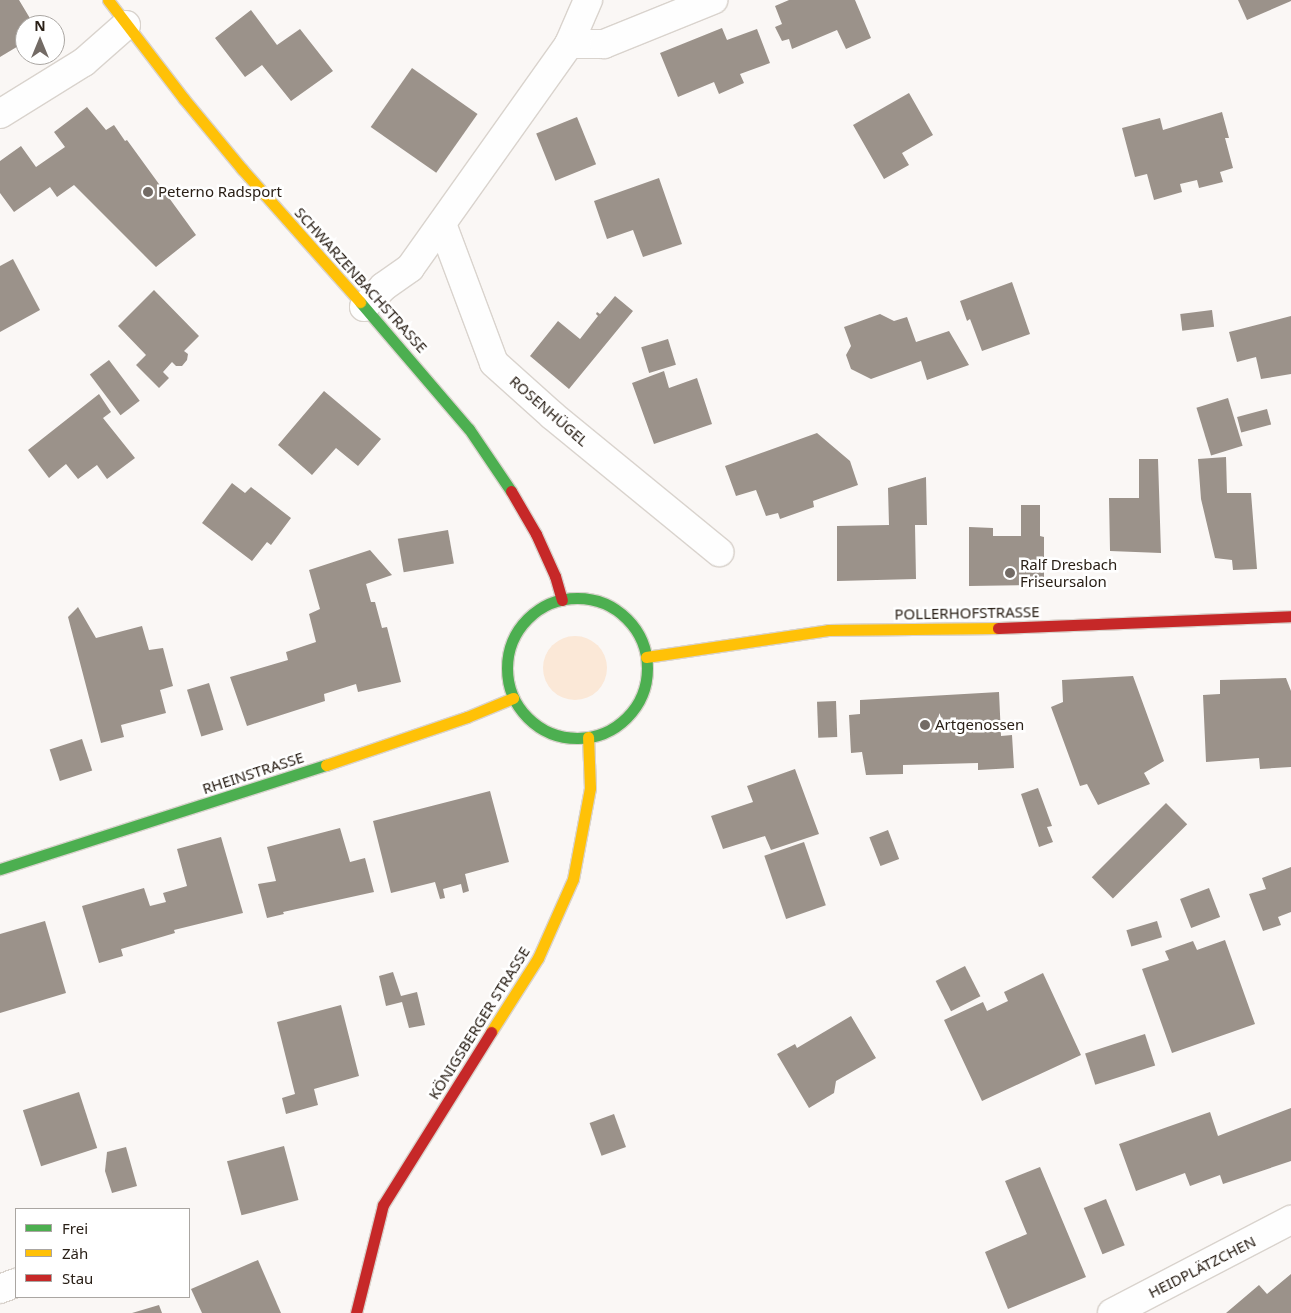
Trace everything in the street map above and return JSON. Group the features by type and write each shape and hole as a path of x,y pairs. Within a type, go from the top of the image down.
{"main road":[{"name":"SCHWARZENBACHSTRASSE","path":"108,0 242,169 443,396 502,476 536,534 555,576 562,600"},
{"path":"590,599 616,610 636,630 646,657 645,684 634,709 614,728 588,737 573,739 544,730 520,711 508,683 506,667 508,652 522,623 533,613 562,600 590,599"},
{"name":"POLLERHOFSTRASSE","path":"646,657 690,652 828,630 1014,628 1291,616"},
{"name":"RHEINSTRASSE","path":"0,869 254,789 467,717 513,698"},
{"name":"KÖNIGSBERGER STRASSE","path":"356,1313 383,1205 538,958 573,879 590,788 588,737"}],"street":[{"path":"364,307 383,287 410,268 570,44 588,0"},
{"path":"570,44 604,44 713,0"},
{"path":"0,114 84,62 126,25"},
{"name":"ROSENHÜGEL","path":"442,224 494,363 553,416 719,552"},
{"name":"HEIDPLÄTZCHEN","path":"1112,1313 1291,1220"},
{"path":"0,1289 15,1283"}],"shaded area":[{"path":"575,636 593,642 601,650 607,668 601,686 593,694 575,700 557,694 549,686 543,668 549,650 557,642"}],"building":[{"path":"0,0 19,0 28,15 15,15 15,48 0,57"},
{"path":"789,0 855,0 871,38 846,49 837,30 792,49 789,39 782,41 775,27 782,24 775,6"},
{"path":"1238,0 1291,0 1291,1 1247,20"},
{"path":"251,10 277,45 300,29 333,71 291,101 262,65 245,77 215,38"},
{"path":"722,28 727,40 757,29 770,63 740,74 744,83 719,94 714,82 678,97 660,53"},
{"path":"412,68 478,114 436,173 371,127"},
{"path":"909,93 933,135 902,153 909,165 884,179 853,125"},
{"path":"87,107 106,130 114,125 125,141 127,140 196,235 156,267 74,185 57,197 50,187 14,212 0,193 0,161 21,146 36,167 65,147 54,132"},
{"path":"1222,112 1229,138 1225,138 1233,168 1220,172 1223,182 1199,188 1197,180 1180,184 1182,192 1154,200 1147,174 1135,177 1122,128 1160,118 1163,130"},
{"path":"577,117 596,164 555,181 536,133"},
{"path":"659,178 682,244 643,257 633,230 607,239 594,201"},
{"path":"13,259 40,310 0,332 0,266"},
{"path":"1012,282 1030,334 982,351 970,319 967,321 960,301"},
{"path":"154,290 199,336 184,351 188,354 187,360 182,366 176,366 172,362 163,372 169,378 159,388 136,365 146,355 118,326"},
{"path":"615,296 633,311 569,389 530,356 558,321 580,339 598,316 597,312 600,314"},
{"path":"1212,310 1214,327 1182,331 1180,314"},
{"path":"880,314 894,321 907,317 916,342 949,331 969,365 927,380 921,361 871,379 851,369 846,355 851,346 844,327"},
{"path":"1291,316 1291,374 1261,379 1256,357 1237,362 1229,332"},
{"path":"668,339 676,365 649,373 641,347"},
{"path":"109,360 140,401 121,415 90,374"},
{"path":"664,371 669,388 697,378 712,424 654,444 632,383"},
{"path":"324,391 381,439 358,466 336,448 312,475 278,445"},
{"path":"99,394 111,412 103,418 135,458 107,479 97,465 78,479 66,464 49,478 28,450"},
{"path":"1228,398 1243,446 1211,455 1196,408"},
{"path":"1267,409 1271,424 1241,432 1237,417"},
{"path":"817,433 850,461 858,485 813,501 814,507 780,519 778,513 766,516 756,490 736,496 725,466"},
{"path":"1226,457 1227,493 1251,493 1257,569 1233,570 1232,560 1215,558 1201,499 1198,459"},
{"path":"1139,459 1158,459 1161,553 1110,551 1109,498 1139,498"},
{"path":"926,477 927,525 915,525 916,579 837,581 837,526 889,525 888,488"},
{"path":"232,483 245,493 251,487 291,518 271,545 267,542 252,561 202,523"},
{"path":"1021,505 1040,505 1040,536 1044,537 1044,585 969,586 969,527 993,528 993,536 1021,536"},
{"path":"448,530 454,563 404,572 398,539"},
{"path":"370,550 392,575 366,584 371,602 375,602 382,628 387,627 401,682 358,692 356,684 324,694 325,701 247,726 230,677 288,660 286,652 316,642 309,614 320,609 309,570"},
{"path":"78,607 96,638 142,626 149,650 163,648 173,686 160,690 166,713 121,725 124,737 101,743 68,617"},
{"path":"1133,676 1164,761 1144,773 1150,784 1098,805 1087,784 1080,786 1051,707 1063,702 1062,680"},
{"path":"1286,678 1291,691 1291,767 1260,769 1259,758 1206,762 1203,695 1220,694 1220,680"},
{"path":"209,683 223,730 201,737 187,690"},
{"name":"Artgenossen","path":"999,692 1001,736 1012,735 1014,768 978,770 978,763 903,765 903,774 866,775 862,752 851,753 849,715 860,714 860,700"},
{"path":"836,701 837,737 818,738 817,702"},
{"path":"82,739 92,770 60,781 50,750"},
{"path":"795,769 819,834 771,850 765,836 723,849 711,816 753,802 747,786"},
{"path":"1038,788 1052,826 1047,827 1053,842 1039,847 1021,794"},
{"path":"490,791 509,862 465,874 469,891 463,893 461,884 443,889 445,898 440,899 435,882 391,893 373,821"},
{"path":"1166,803 1187,824 1113,898 1092,877"},
{"path":"340,828 350,862 365,858 374,892 283,912 284,914 267,918 258,884 276,881 267,847"},
{"path":"888,830 899,859 880,866 869,837"},
{"path":"221,837 243,913 174,930 175,933 121,949 123,956 99,963 82,906 144,888 150,906 166,902 163,893 187,886 177,849"},
{"path":"804,842 826,905 786,919 764,856"},
{"path":"1291,867 1291,912 1278,917 1281,925 1263,931 1249,894 1266,889 1262,878"},
{"path":"1209,888 1220,917 1191,928 1180,899"},
{"path":"45,921 66,993 0,1013 0,934"},
{"path":"1157,921 1162,937 1131,947 1126,930"},
{"path":"1225,940 1255,1024 1172,1053 1142,969 1169,960 1165,951 1193,941 1197,950"},
{"path":"965,966 980,996 951,1011 936,981"},
{"path":"393,972 401,996 417,992 425,1025 409,1028 402,1002 386,1006 379,976"},
{"path":"1043,973 1081,1055 982,1101 944,1020 983,1002 987,1011 1008,1001 1004,992"},
{"path":"341,1005 359,1076 314,1089 318,1105 286,1114 282,1098 295,1094 277,1022"},
{"path":"851,1016 876,1058 836,1081 834,1093 809,1108 777,1054 795,1044 797,1048"},
{"path":"1145,1034 1155,1065 1095,1085 1085,1053"},
{"path":"79,1092 97,1148 41,1166 23,1110"},
{"path":"1291,1108 1291,1161 1223,1184 1220,1175 1190,1186 1185,1173 1136,1191 1119,1144 1210,1112 1218,1136"},
{"path":"614,1114 626,1147 602,1156 590,1123"},
{"path":"284,1146 298,1200 242,1215 227,1161"},
{"path":"126,1147 137,1186 112,1193 105,1171 107,1152"},
{"path":"1040,1167 1086,1277 1008,1309 985,1252 1027,1234 1005,1181"},
{"path":"1106,1199 1125,1245 1102,1254 1084,1208"},
{"path":"258,1260 281,1313 202,1313 191,1289"},
{"path":"1291,1274 1291,1313 1226,1313 1259,1285 1267,1294"},
{"path":"159,1305 162,1313 132,1313"}],"traffic: fast":[{"path":"360,302 469,429 511,491"},
{"path":"577,598 591,599 604,603 627,618 642,641 646,654 647,668 646,682 642,695 627,718 604,733 591,737 577,738 563,737 550,733 527,718 512,695 508,682 507,668 508,654 512,641 527,618 550,603 563,599 577,598"},
{"path":"0,869 326,765"}],"traffic: slow":[{"path":"108,0 184,99 242,169 360,302"},
{"path":"646,657 828,630 998,628"},
{"path":"326,765 467,717 513,698"},
{"path":"491,1032 538,958 573,879 590,788 588,737"}],"traffic: jam":[{"path":"511,491 536,534 555,576 562,600"},
{"path":"998,628 1291,616"},
{"path":"356,1313 383,1205 491,1032"}],"place":[{"name":"Peterno Radsport","path":"148,192"},
{"name":"Ralf Dresbach Friseursalon","path":"1010,573"},
{"name":"Artgenossen","path":"925,725"}]}
